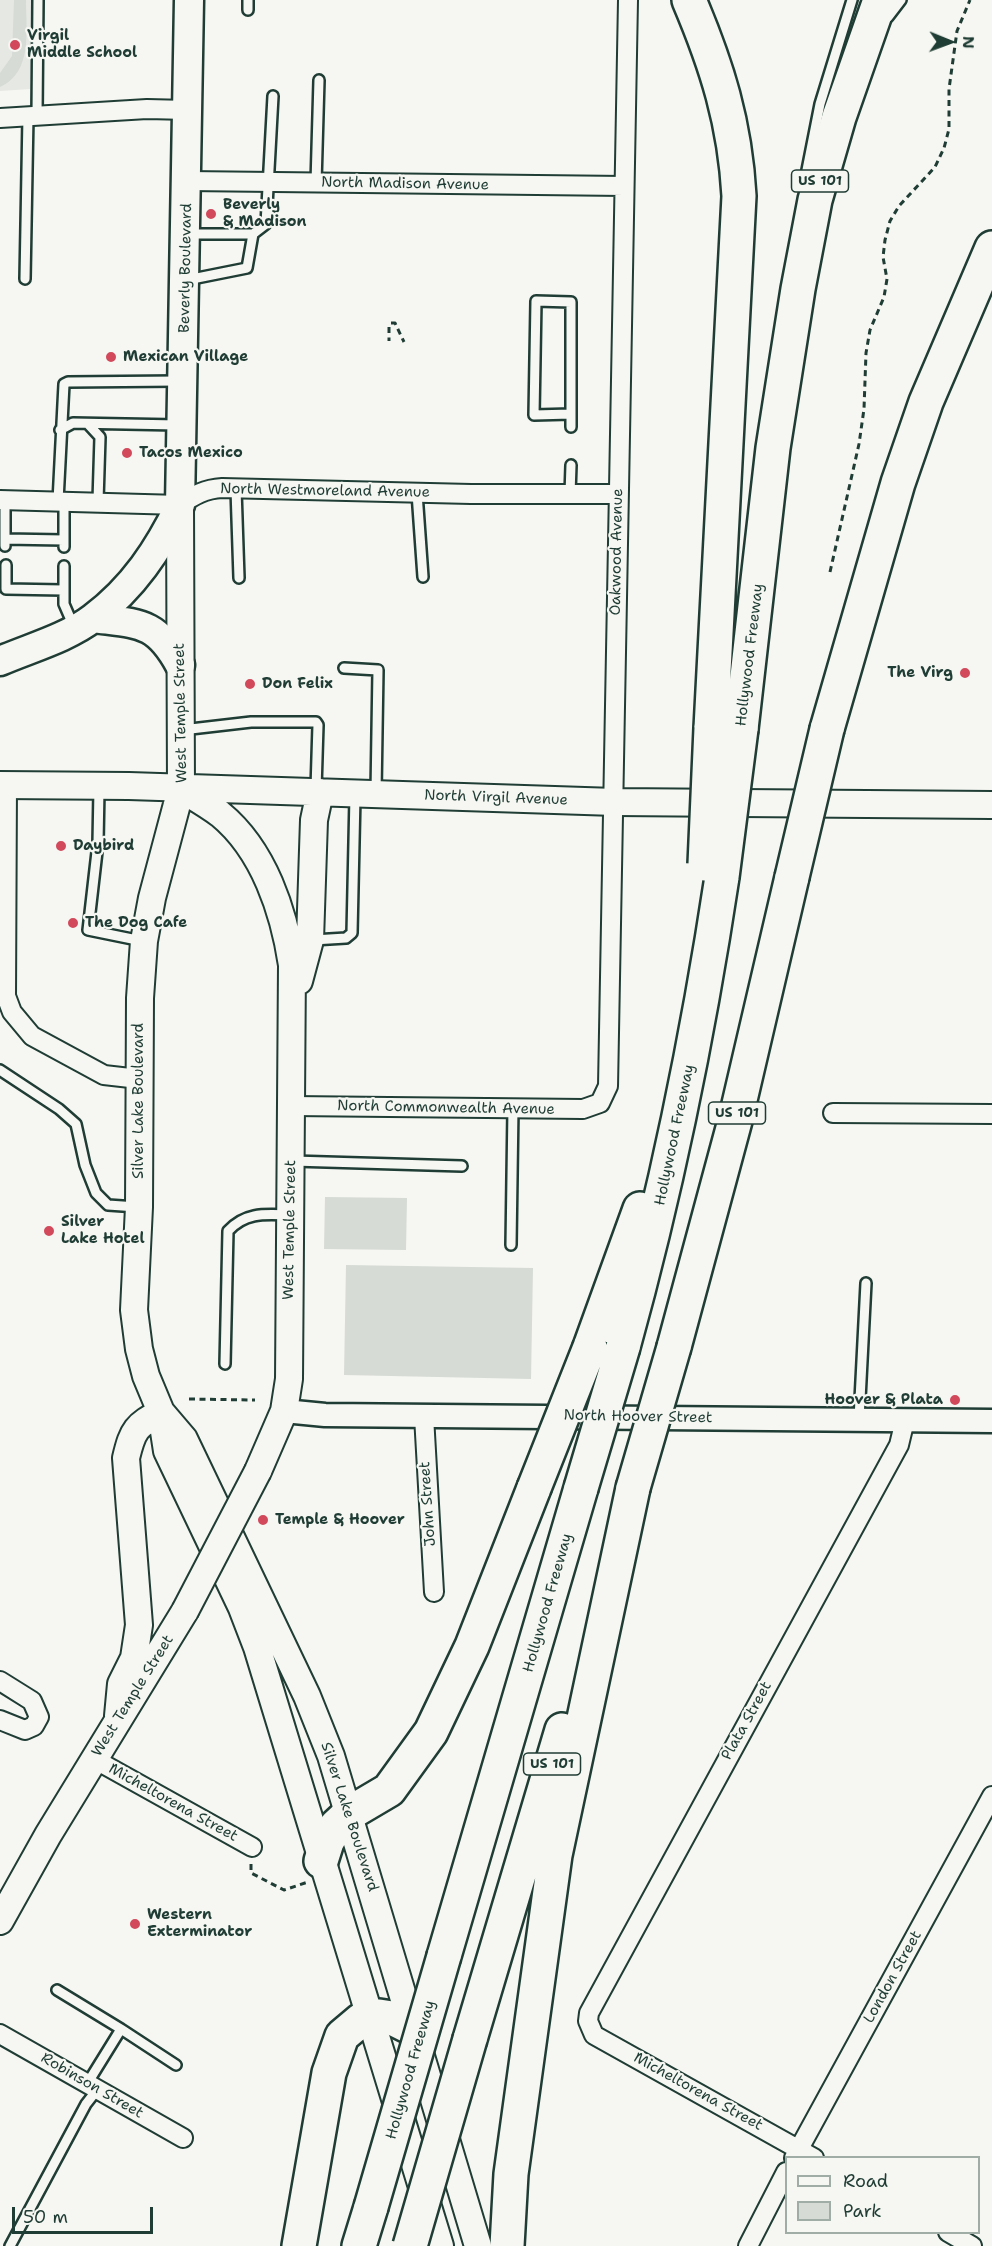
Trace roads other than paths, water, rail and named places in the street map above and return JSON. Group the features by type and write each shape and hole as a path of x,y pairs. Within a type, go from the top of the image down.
{"highway":[{"path":"689,0 720,77 737,156 739,196 726,728"},
{"name":"Hollywood Freeway","path":"359,2246 623,1347 665,1188 702,1005 726,728 784,369 815,200 880,0"},
{"name":"US 101","path":"410,2246 674,1347 738,1106 827,729 897,483 926,402 992,248"},
{"path":"315,1872 336,1826 350,1813 389,1790 431,1732 472,1646 590,1347 691,1063"},
{"path":"507,2246 508,2200 549,1890 633,1488"},
{"path":"298,2246 334,2053 342,2036 353,2025 369,2017 392,2018 414,2029"}],"main road":[{"name":"Beverly Boulevard","path":"0,661 84,623 135,580 164,539 180,505 186,280 189,0"},
{"name":"West Temple Street","path":"0,1921 94,1759 185,1611 258,1471 284,1411 289,1379 291,1106 294,999 299,940 248,845 221,815 181,789 180,505"},
{"path":"84,623 147,627 162,637 180,665"},
{"name":"North Virgil Avenue","path":"4,785 615,801 992,805"},
{"name":"Silver Lake Boulevard","path":"181,789 152,898 144,941 140,998 139,1207 134,1310 146,1376 161,1413 167,1451 242,1608 257,1647 315,1872 369,2017 440,2246"},
{"path":"299,940 318,792"},
{"path":"117,1722 121,1683 134,1658 139,1625 126,1458 131,1437 138,1425 161,1413"},
{"name":"Silver Lake Boulevard","path":"161,1413 184,1438 307,1696 350,1813 455,2178 478,2246"}],"street":[{"name":"Oakwood Avenue","path":"600,1103 608,1086 628,0"},
{"path":"0,118 147,109 188,110"},
{"name":"North Madison Avenue","path":"187,181 624,186"},
{"name":"North Westmoreland Avenue","path":"180,505 196,494 210,489 618,494"},
{"path":"2,500 180,505"},
{"path":"4,785 6,996 12,1012 32,1036 104,1075 139,1079"},
{"name":"North Commonwealth Avenue","path":"291,1106 583,1109 600,1103"},
{"path":"833,1113 992,1114"},
{"name":"North Hoover Street","path":"284,1411 313,1414 424,1416 992,1421"},
{"name":"John Street","path":"424,1416 434,1592"},
{"name":"Plata Street","path":"588,2021 591,2004 899,1445 905,1420"},
{"path":"0,1681 33,1701 39,1717 34,1726 26,1730 0,1720"},
{"name":"Micheltorena Street","path":"94,1759 252,1847"},
{"name":"London Street","path":"802,2155 992,1796"},
{"name":"Micheltorena Street","path":"588,2021 594,2035 802,2155"},
{"name":"Robinson Street","path":"0,2034 183,2138"},
{"path":"747,2246 785,2174"},
{"path":"951,2234 972,2246"}],"lane":[{"path":"25,279 38,0"},
{"path":"802,194 820,104 852,0"},
{"path":"861,53 901,0"},
{"path":"316,183 319,80"},
{"path":"186,234 252,234 266,224 271,182 273,96"},
{"path":"186,280 247,268 252,234"},
{"path":"784,369 793,262"},
{"path":"571,414 534,415 536,301 571,302 571,414 571,427"},
{"path":"2,500 5,543 64,544 60,430 64,384 68,382 184,381"},
{"path":"60,430 73,423 183,426"},
{"path":"88,424 100,437 98,501"},
{"path":"570,494 571,465"},
{"path":"236,489 239,578"},
{"path":"417,493 423,577"},
{"path":"6,565 6,589 63,590"},
{"path":"64,566 64,604 84,623"},
{"path":"299,940 346,938 352,933 378,670 344,668"},
{"path":"181,730 251,722 316,722 318,725 318,792"},
{"path":"99,786 98,843 88,930 144,941"},
{"path":"0,1070 59,1109 76,1125 96,1193 108,1205 139,1207"},
{"path":"511,1245 513,1108"},
{"path":"291,1161 462,1166"},
{"path":"225,1364 228,1231 236,1222 251,1215 290,1215"},
{"path":"859,1419 866,1283"},
{"path":"57,1990 176,2065"},
{"path":"10,2246 86,2104 121,2029"}],"place":[{"name":"Virgil Middle School","path":"15,45"},
{"name":"Beverly & Madison","path":"211,214"},
{"name":"Mexican Village","path":"111,357"},
{"name":"Tacos Mexico","path":"127,453"},
{"name":"The Virg","path":"965,673"},
{"name":"Don Felix","path":"250,684"},
{"name":"Daybird","path":"61,846"},
{"name":"The Dog Cafe","path":"73,923"},
{"name":"Silver Lake Hotel","path":"49,1231"},
{"name":"Hoover & Plata","path":"955,1400"},
{"name":"Temple & Hoover","path":"263,1520"},
{"name":"Western Exterminator","path":"135,1924"}]}
